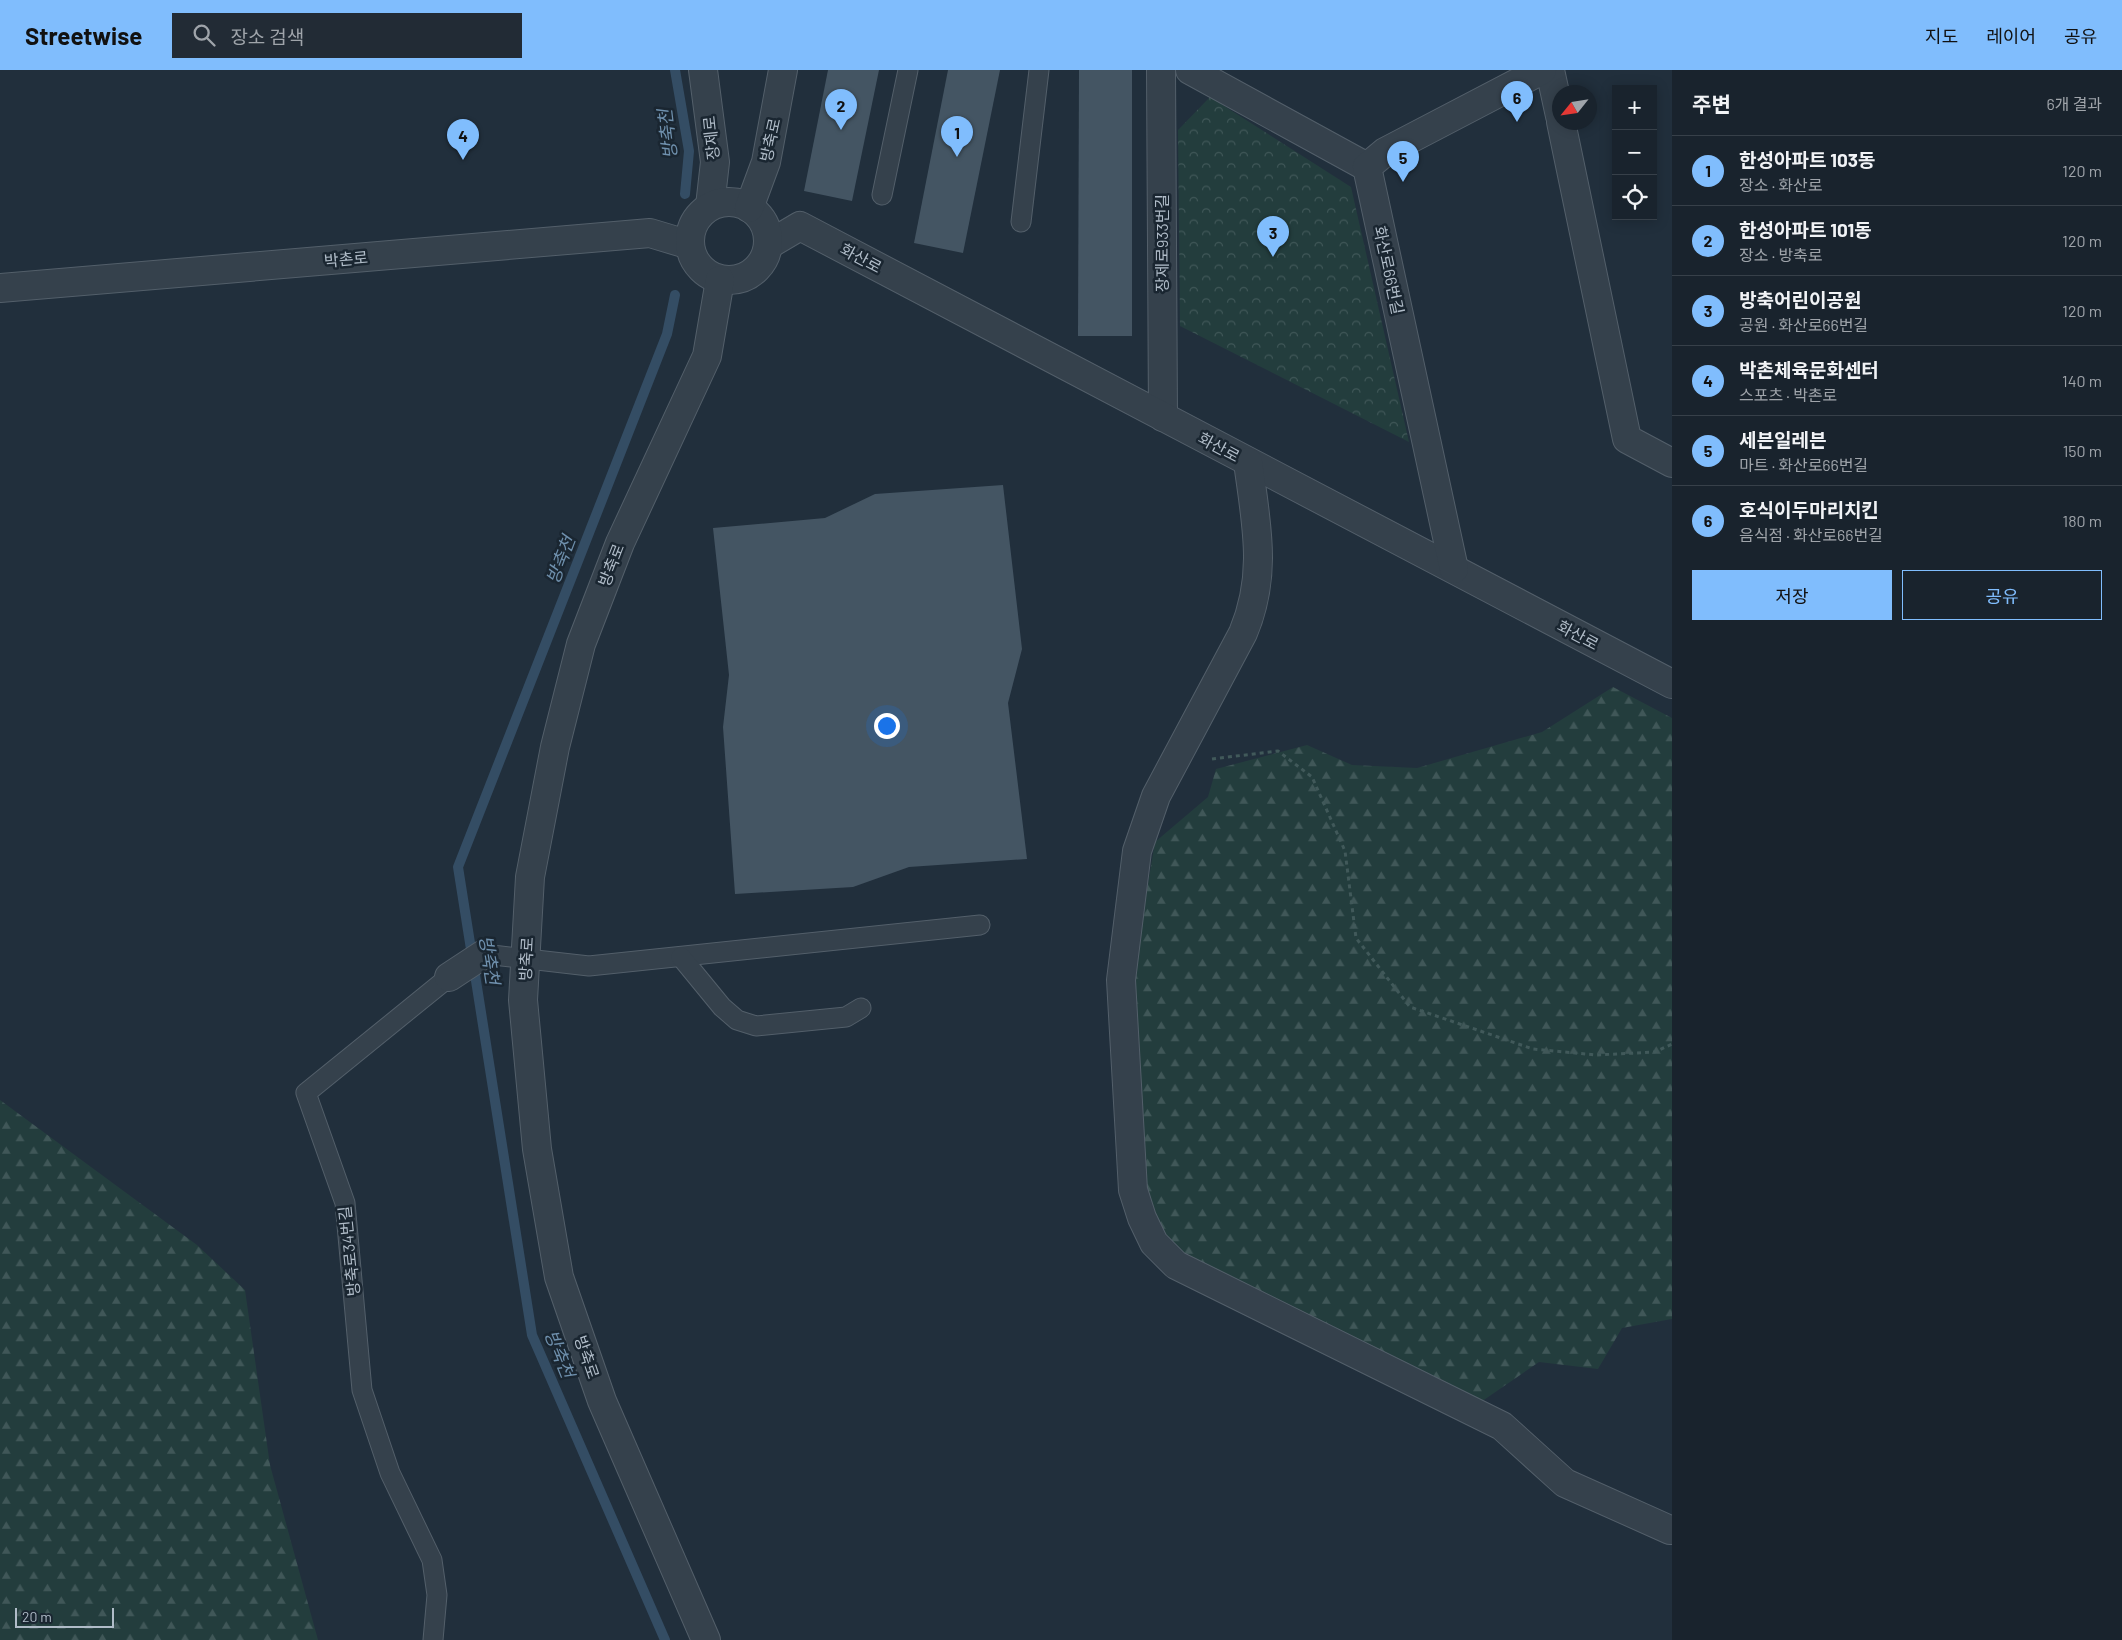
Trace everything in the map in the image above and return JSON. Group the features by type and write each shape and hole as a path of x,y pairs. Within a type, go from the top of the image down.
{"street":[{"name":"장제로","path":"703,70 715,162 710,206"},
{"name":"방축로","path":"749,208 766,162 784,70"},
{"name":"장제로933번길","path":"1161,70 1163,417"},
{"path":"1190,70 1367,167 1385,152 1542,70"},
{"path":"1550,70 1553,85"},
{"path":"1563,130 1627,439 1672,463"},
{"name":"화산로66번길","path":"1367,167 1454,569"},
{"path":"723,202 737,202 749,208 764,224 768,245 764,258 757,269 740,279 720,280 709,275 699,267 693,257 690,233 694,222 710,206 723,202"},
{"name":"화산로","path":"768,245 800,226 1672,684"},
{"name":"박촌로","path":"0,288 650,233 690,245"},
{"name":"방축로","path":"706,1640 602,1401 559,1277 537,1149 524,1000 530,877 555,747 581,644 620,543 707,356 720,280"},
{"path":"1248,462 1258,539 1259,579 1252,613 1156,796 1137,851 1121,980 1133,1190 1142,1218 1154,1243 1176,1265 1502,1426 1565,1483 1671,1531"},
{"name":"방축로34번길","path":"449,976 484,954"}],"lane":[{"path":"882,195 908,70"},
{"path":"1021,222 1039,70"},
{"name":"방축로34번길","path":"484,954 589,966 980,926"},
{"path":"681,957 722,1007 737,1020 756,1026 846,1017 861,1008"},
{"name":"방축로34번길","path":"433,1640 437,1595 432,1560 390,1473 362,1390 345,1203 306,1093 449,976"}],"path":[{"path":"1174,763 1278,751 1312,777 1345,851 1356,938 1410,1007 1534,1049 1597,1055 1655,1052 1672,1044"}],"green space":[{"path":"1210,97 1351,187 1409,442 1180,326 1178,130"},
{"path":"1613,687 1672,718 1672,1319 1622,1328 1598,1369 1539,1362 1478,1404 1194,1264 1161,1236 1143,1174 1132,978 1155,842 1208,797 1216,769 1307,745 1352,765 1417,768 1542,732"},
{"path":"0,1100 197,1245 245,1290 270,1465 318,1640 0,1640"}],"building":[{"path":"828,70 879,70 852,201 804,191"},
{"path":"948,70 1000,70 963,253 914,243"},
{"path":"1079,70 1132,70 1132,336 1078,336"},
{"path":"1003,485 1022,649 1008,703 1027,859 909,867 853,887 735,894 723,727 729,675 713,528 825,518 875,494"}],"waterway":[{"name":"방축천","path":"675,70 689,151 685,194"},
{"name":"방축천","path":"665,1640 532,1335 458,867 667,334 675,295"}],"place":[{"name":"호식이두마리치킨","path":"1517,122"},
{"name":"한성아파트 101동","path":"841,130"},
{"name":"한성아파트 103동","path":"957,157"},
{"name":"박촌체육문화센터","path":"463,160"},
{"name":"세븐일레븐","path":"1403,182"},
{"name":"방축어린이공원","path":"1273,257"}]}
